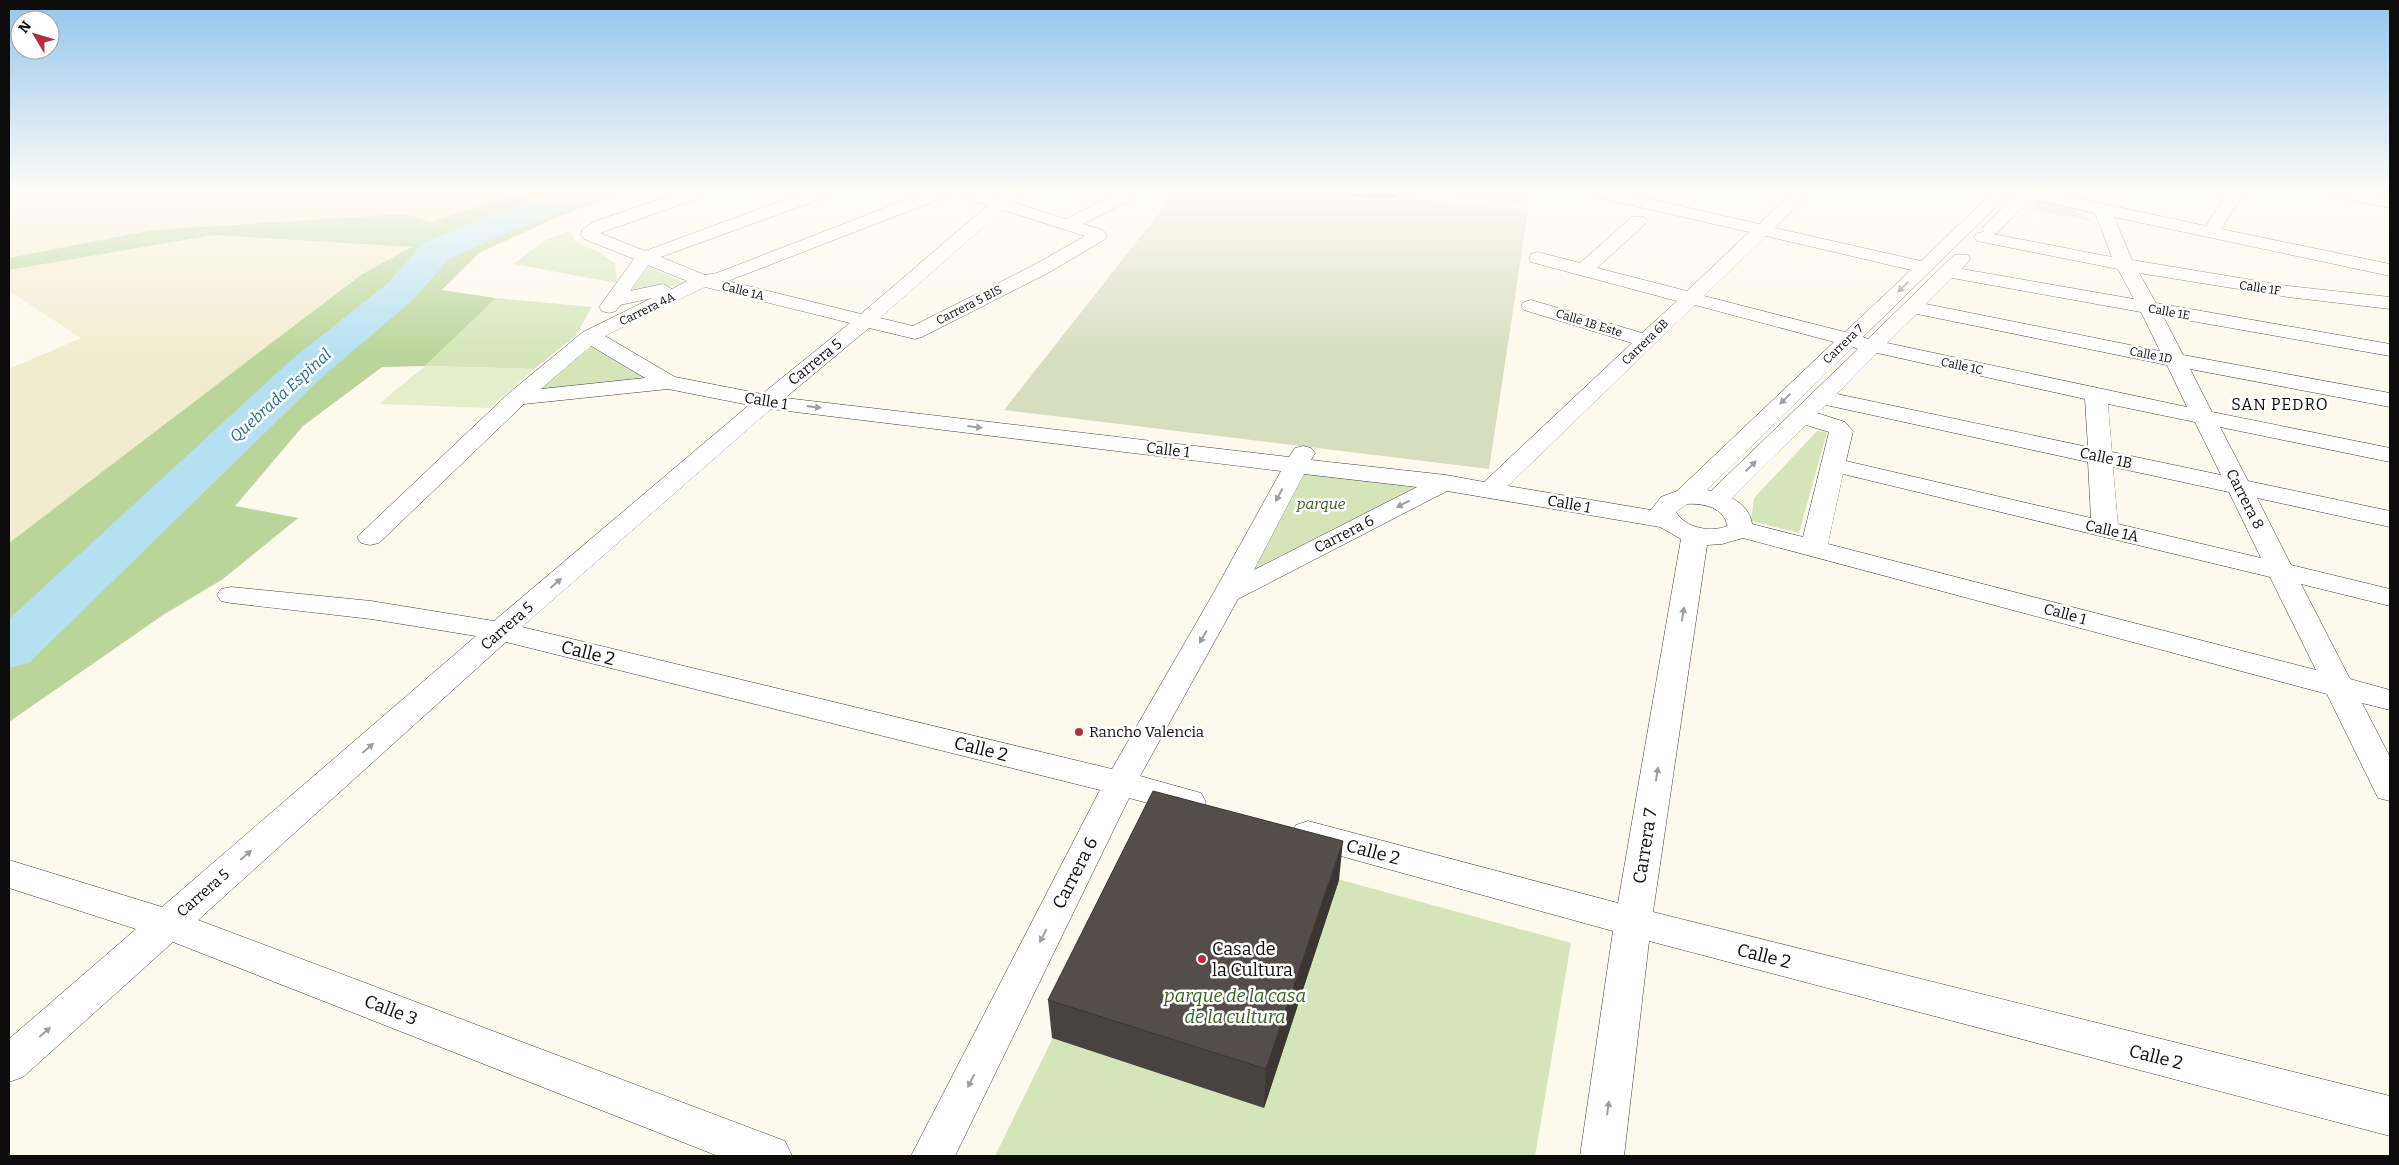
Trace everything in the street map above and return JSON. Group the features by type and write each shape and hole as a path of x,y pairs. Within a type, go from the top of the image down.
{"street":[{"name":"Calle 1A","path":"620,247 703,282 915,333"},
{"path":"370,537 517,398 590,336 644,257 670,247"},
{"name":"Carrera 4A","path":"613,301 724,277 800,247"},
{"name":"Carrera 5","path":"9,1064 500,631 949,247"},
{"name":"Carrera 5 BIS","path":"915,333 1080,247"},
{"path":"1584,270 1609,247"},
{"name":"Carrera 6B","path":"1496,484 1744,247"},
{"path":"1838,247 1924,267"},
{"name":"Carrera 7","path":"1602,1156 1633,922 1679,514 1848,340 1945,247"},
{"name":"Carrera 7","path":"1716,500 1973,247"},
{"name":"Calle 1F","path":"2036,247 2259,289 2390,303"},
{"name":"Carrera 8","path":"2118,247 2390,789"},
{"path":"2282,247 2390,270"},
{"name":"Calle 1C","path":"1538,258 1692,297 1872,346 2096,395 2390,455"},
{"path":"2351,262 2390,299"},
{"name":"Calle 1E","path":"1948,272 2390,350"},
{"name":"Carrera 4A","path":"590,336 703,282"},
{"name":"Calle 1B Este","path":"1531,306 1646,341"},
{"name":"Calle 1D","path":"1912,306 2176,360 2390,400"},
{"name":"Calle 1","path":"590,336 668,382"},
{"name":"Calle 1","path":"517,398 668,382 1453,478 1679,514"},
{"path":"2096,395 2105,529"},
{"name":"Calle 1B","path":"1822,397 2390,519"},
{"path":"1802,416 1840,429 1834,465 1814,547"},
{"name":"Carrera 6","path":"933,1156 1120,783 1227,594 1298,459"},
{"name":"Calle 1A","path":"1834,465 2390,597"},
{"name":"Carrera 6","path":"1227,594 1453,478"},
{"path":"1716,500 1738,513 1742,521 1740,529 1730,535 1714,538 1679,514 1716,500"},
{"name":"Calle 1","path":"1740,529 2390,700"},
{"name":"Calle 2","path":"231,596 372,610 500,631 1120,783 1224,811"},
{"name":"Calle 2","path":"1272,824 1633,922 2390,1116"},
{"name":"Calle 3","path":"9,874 168,924 770,1156"}],"shaded area":[{"path":"9,247 63,247 9,258"},
{"path":"142,247 412,247 361,274 144,442 9,543 9,369 81,338 9,291 9,270"}],"green space":[{"path":"63,247 142,247 9,270 9,258"},
{"path":"411,247 491,247 479,253 442,290 496,298 425,366 382,367 303,426 235,506 298,518 223,579 163,615 9,722 9,543 362,274"},
{"path":"536,247 588,247 615,263 617,283 513,264"},
{"path":"1132,247 1523,247 1489,469 1004,410"},
{"path":"644,264 685,283 624,297"},
{"path":"496,298 592,307 576,335 534,369 425,366"},
{"path":"591,347 648,379 532,392"},
{"path":"425,366 534,369 490,408 379,404"},
{"path":"1817,431 1827,432 1799,533 1751,521 1754,498"},
{"name":"parque","path":"1304,468 1438,487 1247,576"},
{"name":"parque de la casa de la cultura","path":"1155,829 1571,943 1535,1156 995,1156"}],"building":[{"name":"Casa de la Cultura","path":"1153,791 1343,841 1266,1069 1048,1000"}],"waterway":[{"name":"Quebrada Espinal","path":"9,650 306,369 401,291 436,251 444,247"}],"place":[{"name":"Rancho Valencia","path":"1079,732"},
{"name":"Casa de la Cultura","path":"1202,959"}],"district":[{"name":"SAN PEDRO","path":"2280,404"}]}
